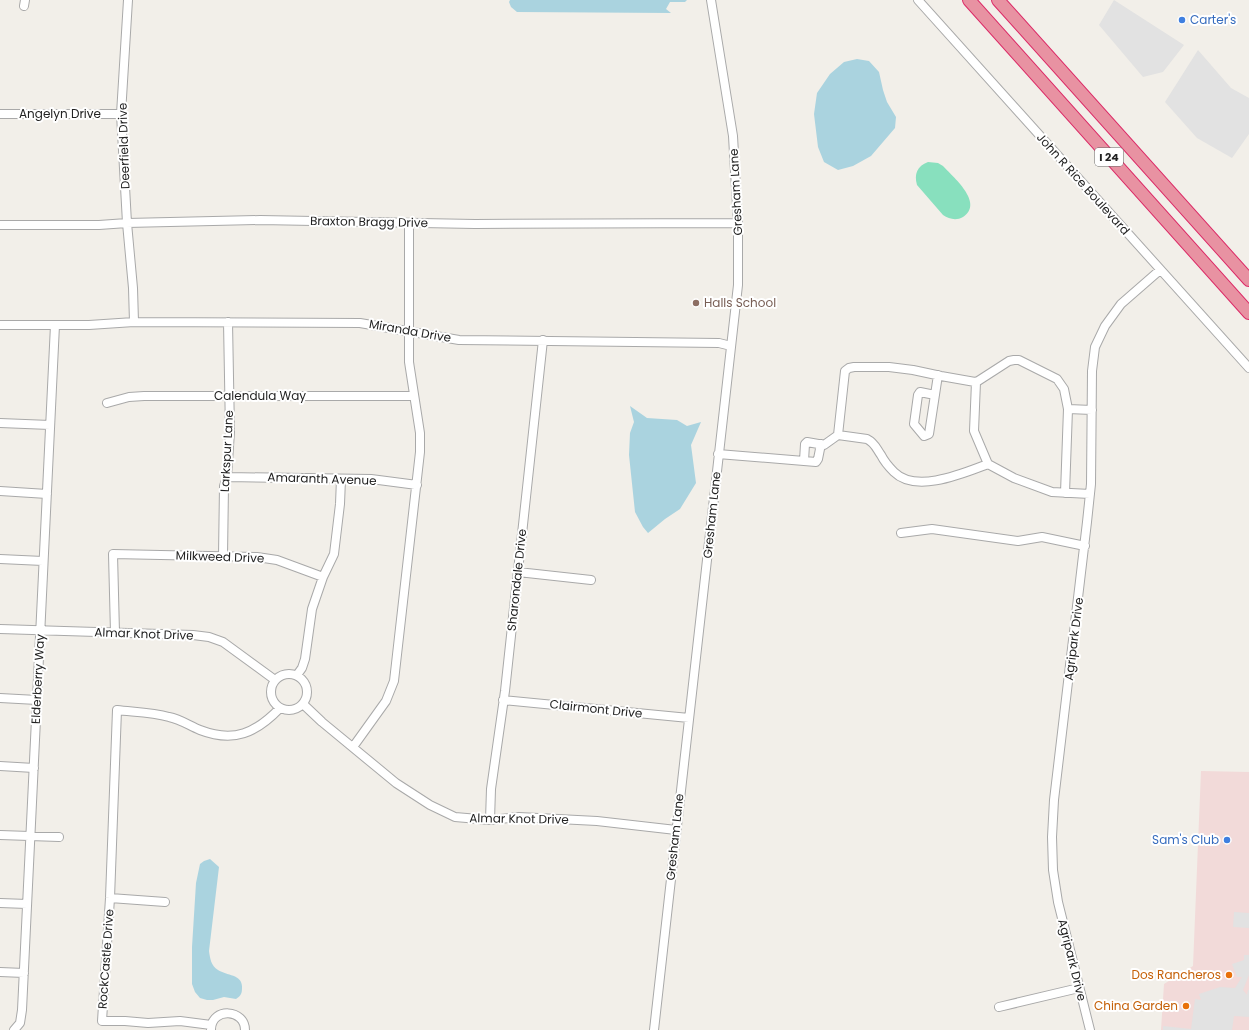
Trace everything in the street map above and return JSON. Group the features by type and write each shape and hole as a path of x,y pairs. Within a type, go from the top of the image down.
{"highway":[{"name":"I 24","path":"969,0 1249,313"},
{"name":"I 24","path":"998,0 1249,280"}],"street":[{"name":"Deerfield Drive","path":"128,0 120,114 134,322"},
{"name":"Gresham Lane","path":"654,1030 738,285 738,223 733,136 710,0"},
{"name":"John R Rice Boulevard","path":"918,0 1249,368"},
{"name":"Angelyn Drive","path":"0,114 120,114"},
{"name":"Braxton Bragg Drive","path":"0,225 99,225 260,220 475,224 738,223"},
{"path":"353,747 386,701 394,681 420,452 420,433 409,362 409,223"},
{"name":"Agripark Drive","path":"1090,1030 1058,902 1053,870 1052,836 1054,800 1090,494 1092,371 1095,347 1105,326 1120,304 1160,270"},
{"name":"Miranda Drive","path":"0,325 89,325 134,322 360,323 459,340 719,343 731,346"},
{"name":"Larkspur Lane","path":"223,556 224,486 228,477 230,432 228,322"},
{"name":"Elderberry Way","path":"14,1030 20,1023 22,1010 55,325"},
{"name":"Sharondale Drive","path":"490,820 491,789 504,700 543,340"},
{"path":"838,435 845,371 849,368 889,367 976,382 1008,361 1019,360 1058,380 1064,388 1068,409 1065,493"},
{"path":"935,395 920,392 918,395 914,424 924,436 929,434 938,376"},
{"path":"976,382 974,431 988,464 1014,478 1047,490 1065,493 1090,494"},
{"name":"Calendula Way","path":"107,403 129,397 144,396 414,396"},
{"path":"1068,409 1092,410"},
{"path":"0,423 50,425"},
{"path":"804,461 805,444 807,442 824,444 838,435 868,439 872,441 880,455 894,472 901,477 916,481 938,481 955,477 988,464"},
{"path":"718,454 816,462 821,444"},
{"name":"Amaranth Avenue","path":"228,477 371,479 416,485"},
{"path":"297,675 302,668 308,646 311,616 323,577 334,554 341,479"},
{"path":"0,491 47,494"},
{"path":"901,533 932,529 1018,541 1042,537 1085,546"},
{"name":"Milkweed Drive","path":"115,633 113,554 266,558 277,560 323,577"},
{"path":"0,560 44,561"},
{"path":"518,572 591,580"},
{"name":"Almar Knot Drive","path":"0,629 192,635 217,640 229,646 275,680"},
{"path":"286,674 297,675 305,683 307,688 308,694 303,704 296,709 290,710 280,708 273,701 271,696 271,690 275,680 286,674"},
{"path":"0,698 37,700"},
{"name":"Clairmont Drive","path":"504,700 689,718"},
{"name":"Almar Knot Drive","path":"303,704 322,722 396,783 430,805 455,816 490,820 519,817 599,821 676,830"},
{"name":"RockCastle Drive","path":"211,1027 180,1021 148,1023 102,1021 110,898 117,710 169,717 201,730 224,736 243,734 267,720 280,708"},
{"path":"0,766 34,768"},
{"path":"0,835 59,837"},
{"path":"110,898 165,902"},
{"path":"0,903 27,904"},
{"path":"0,972 24,973"},
{"path":"1000,1008 1080,988"},
{"path":"211,1027 216,1018 222,1014 231,1013 243,1021 245,1030"}],"shaded area":[{"path":"1114,0 1184,45 1163,72 1143,77 1099,25"},
{"path":"1198,50 1231,88 1249,98 1249,134 1232,158 1197,138 1165,102"},
{"path":"1201,771 1249,772 1249,1030 1161,1030 1164,984 1193,966"},
{"path":"1234,912 1249,913 1249,928 1233,927"},
{"path":"1244,955 1249,955 1249,975 1243,990 1247,995 1249,990 1249,1017 1234,1016 1232,1030 1163,1030 1163,1026 1191,1029 1195,999 1201,1000 1199,994 1220,987 1235,988 1242,977 1237,977 1232,964 1244,960"}],"green space":[{"path":"928,162 938,163 943,166 965,190 969,197 970,205 969,211 963,217 953,219 943,215 917,185 917,171 921,166"}],"water":[{"path":"510,0 687,0 685,2 670,2 666,9 671,13 517,12 511,7 509,2"},
{"path":"857,59 869,61 879,72 887,102 896,117 895,128 871,156 853,166 838,170 824,162 818,147 814,114 817,93 830,74 844,62"},
{"path":"630,406 647,418 677,420 687,426 701,422 691,445 696,483 680,509 648,533 635,512 629,455 630,433 634,422"},
{"path":"210,859 219,867 209,951 212,964 216,968 222,972 234,976 242,983 242,991 240,996 236,999 224,997 207,1000 200,998 195,992 192,984 192,947 196,883 200,864"}],"place":[{"name":"Carter's","path":"1182,20"},
{"name":"Halls School","path":"696,303"},
{"name":"Sam's Club","path":"1227,840"},
{"name":"Dos Rancheros","path":"1229,975"},
{"name":"China Garden","path":"1186,1006"}]}
